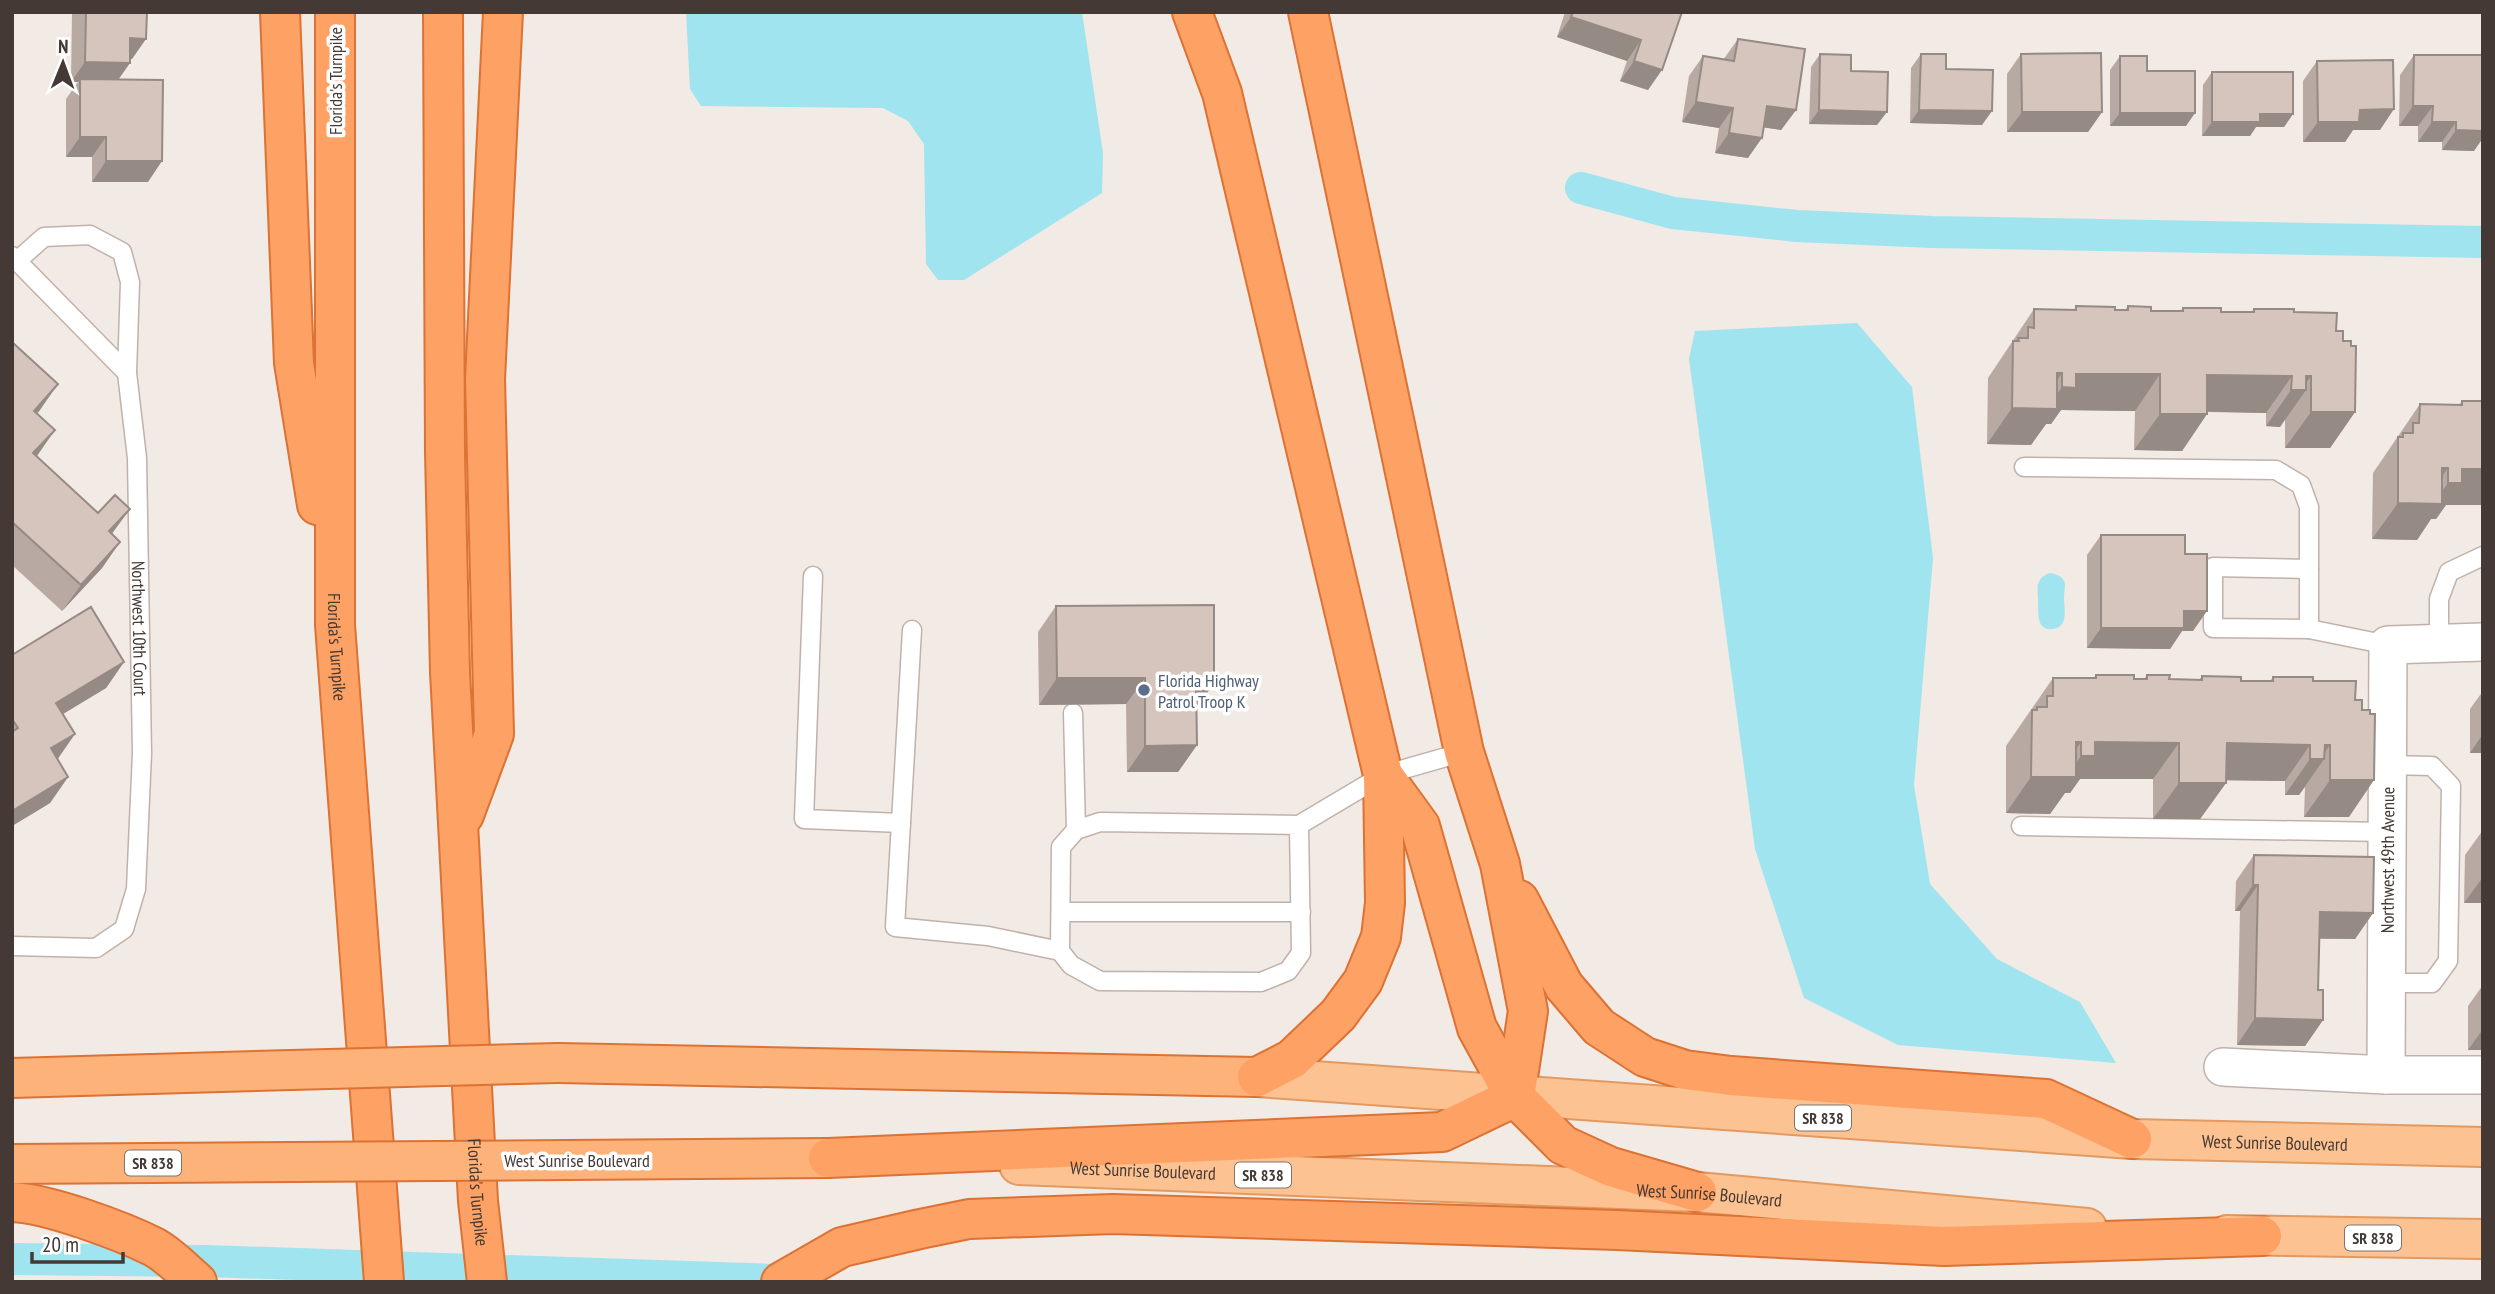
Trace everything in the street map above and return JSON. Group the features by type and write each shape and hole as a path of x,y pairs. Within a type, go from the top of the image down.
{"highway":[{"path":"280,12 294,363 335,625"},
{"name":"Florida's Turnpike","path":"335,12 335,625 384,1282"},
{"name":"Florida's Turnpike","path":"443,12 445,452 450,673 478,1201 487,1282"},
{"path":"458,830 494,734 485,379 502,12"},
{"path":"1192,12 1222,93 1383,775 1385,903 1381,937 1363,981 1338,1015 1292,1059 1257,1077"},
{"path":"1218,12 1222,93"},
{"path":"1308,12 1464,752 1500,864 1528,1011 1515,1097"},
{"path":"1383,775 1420,825 1477,1028 1515,1097 1563,1144 1611,1167 1697,1192"},
{"path":"1500,864 1564,986 1599,1027 1645,1056 1685,1070 1731,1076 2046,1099 2132,1139"},
{"name":"West Sunrise Boulevard","path":"12,1077 558,1063 1257,1077"},
{"path":"828,1158 1442,1132 1515,1097"},
{"name":"West Sunrise Boulevard","path":"12,1164 828,1158"},
{"path":"12,1202 23,1202 81,1219 156,1248 197,1282"},
{"path":"781,1282 842,1247 969,1219 1113,1214 1617,1230 1944,1246 2262,1237"}],"main road":[{"name":"West Sunrise Boulevard","path":"1257,1077 2132,1139 2483,1147"},
{"name":"West Sunrise Boulevard","path":"828,1158 1697,1192 2053,1226 2262,1237 2483,1239"}],"street":[{"path":"2388,645 2483,642"},
{"name":"Northwest 49th Avenue","path":"2386,1074 2388,645"},
{"path":"2223,1067 2483,1075"}],"lane":[{"name":"Northwest 10th Court","path":"12,946 96,948 124,929 136,890 142,753 137,458 127,373 130,282 122,252 90,235 44,237 15,258"},
{"path":"15,258 127,373"},
{"path":"2024,467 2276,470 2301,485 2309,507 2309,629"},
{"path":"2439,642 2439,599 2449,572 2483,556"},
{"path":"2309,569 2213,567 2213,628 2309,629 2388,645"},
{"path":"813,576 804,819 901,823"},
{"path":"912,630 895,927 988,936 1060,951"},
{"path":"1073,713 1076,830"},
{"path":"1299,825 1301,953 1288,971 1261,982 1100,982 1071,965 1060,951 1062,847 1076,830 1100,822 1299,825 1383,775 1464,752"},
{"path":"2386,765 2432,766 2451,786 2448,961 2432,983 2386,983"},
{"path":"2021,826 2386,832"},
{"path":"1061,912 1301,912"}],"water":[{"path":"686,12 1082,12 1103,153 1102,193 964,280 938,280 926,264 924,144 908,121 883,108 701,106 690,89"},
{"path":"1857,323 1912,387 1933,558 1914,785 1930,884 1997,959 2080,1002 2116,1063 1898,1045 1804,998 1755,849 1689,359 1695,331"},
{"path":"2050,573 2058,575 2064,581 2065,611 2064,621 2058,628 2047,629 2041,624 2038,615 2038,584 2042,577"}],"building":[{"path":"86,12 147,12 146,39 130,38 130,63 85,62"},
{"path":"1573,12 1682,12 1662,70 1634,61 1641,40 1571,17"},
{"path":"1738,39 1805,49 1796,110 1767,106 1762,138 1729,133 1733,108 1696,102 1703,56 1734,61"},
{"path":"2101,53 2102,112 2022,112 2021,54"},
{"path":"1820,54 1851,55 1851,71 1888,72 1887,112 1819,110"},
{"path":"1921,54 1946,54 1946,69 1993,70 1992,111 1919,110"},
{"path":"2414,55 2483,55 2483,131 2456,130 2456,122 2432,122 2433,106 2413,106"},
{"path":"2120,56 2147,56 2147,71 2195,71 2195,113 2120,113"},
{"path":"2393,60 2394,109 2360,110 2359,122 2318,122 2317,61"},
{"path":"2212,72 2293,72 2293,114 2260,114 2260,122 2212,122"},
{"path":"80,79 163,80 162,161 106,161 106,137 80,137"},
{"path":"2076,306 2115,307 2115,310 2128,310 2128,306 2151,307 2151,311 2221,308 2221,312 2294,309 2294,312 2337,313 2336,331 2343,331 2343,341 2351,341 2351,346 2356,346 2355,412 2311,412 2311,376 2306,376 2306,390 2291,390 2292,376 2207,375 2207,414 2160,414 2160,374 2076,374 2076,388 2062,387 2062,373 2057,373 2057,409 2012,408 2013,341 2028,338 2028,327 2034,328 2034,309 2076,310"},
{"path":"12,342 58,384 34,411 55,430 33,453 98,513 115,495 130,509 109,531 120,542 81,585 12,522"},
{"path":"2462,401 2483,401 2483,469 2462,469 2462,483 2448,483 2448,468 2442,468 2442,504 2398,503 2398,437 2403,437 2403,433 2413,433 2413,423 2419,423 2420,404 2462,405"},
{"path":"2101,535 2185,535 2185,554 2207,554 2207,611 2184,611 2184,628 2101,628"},
{"path":"1214,605 1214,683 1196,683 1197,745 1145,746 1145,678 1057,678 1056,606"},
{"path":"91,607 124,662 56,703 75,734 51,748 68,777 12,811 12,732 18,728 12,719 12,655"},
{"path":"2096,675 2134,675 2134,679 2147,679 2147,675 2170,675 2169,679 2202,680 2202,676 2241,677 2241,681 2273,681 2273,677 2313,677 2313,681 2356,681 2355,700 2362,700 2362,710 2370,710 2370,714 2375,714 2374,780 2330,780 2330,745 2325,745 2324,759 2310,759 2310,745 2227,743 2226,783 2179,783 2179,743 2095,742 2095,756 2081,756 2081,742 2076,742 2076,777 2031,777 2032,710 2047,707 2047,696 2053,696 2053,678 2096,678"},
{"path":"2254,855 2374,857 2373,913 2320,912 2318,990 2323,990 2323,1020 2255,1018 2258,885 2253,885"}],"waterway":[{"path":"1581,188 1673,213 1797,226 1932,232 2483,242"},
{"path":"12,1259 206,1261 805,1281"}],"place":[{"name":"Florida Highway Patrol Troop K","path":"1144,690"}]}
